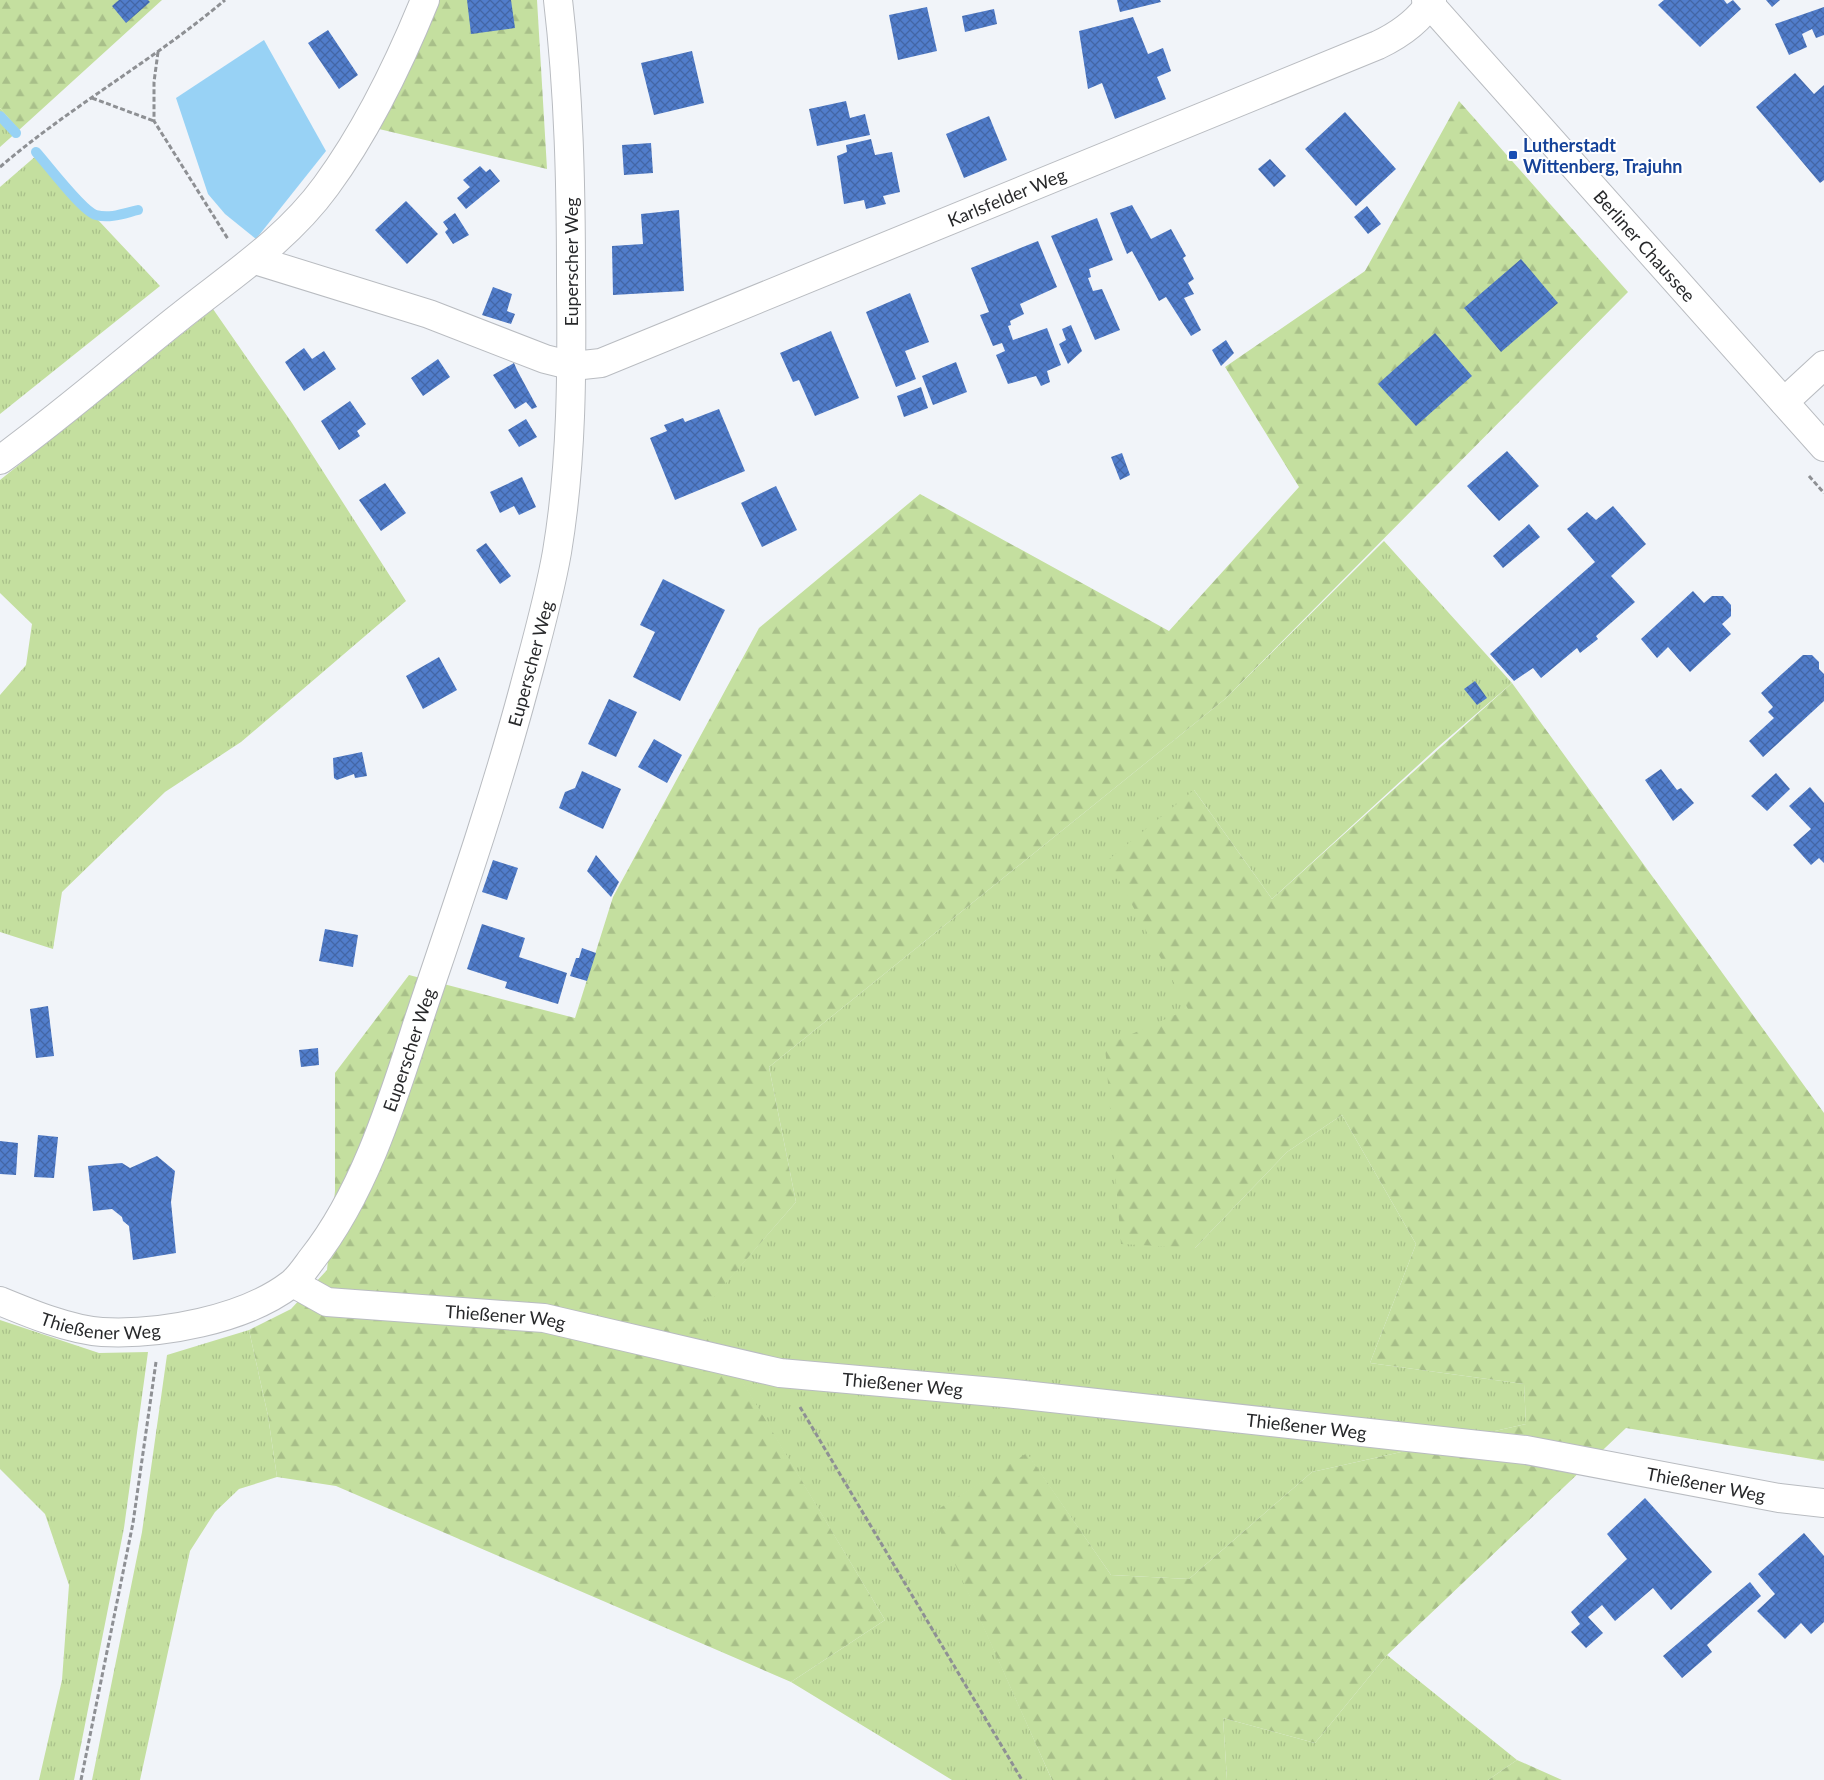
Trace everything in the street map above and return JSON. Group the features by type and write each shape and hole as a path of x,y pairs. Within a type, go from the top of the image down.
{"street":[{"path":"1,459 181,316 255,260 319,194 347,154 373,109 425,0"},
{"name":"Euperscher Weg","path":"293,1283 325,1243 353,1192 390,1105 501,773 541,625 556,555 565,495 572,366 571,156 558,0"},
{"name":"Karlsfelder Weg","path":"572,366 600,363 1378,45 1412,24 1429,2"},
{"name":"Berliner Chaussee","path":"1429,2 1824,447"},
{"path":"255,260 429,314 545,359 572,366"},
{"path":"1784,402 1824,365"},
{"name":"Thießener Weg","path":"0,1301 37,1317 99,1332 160,1330 235,1315 293,1283 327,1302 544,1318 780,1373 1005,1393 1526,1450 1780,1498 1824,1503"}],"path":[{"path":"0,167 33,139 194,26 225,0"},
{"path":"158,51 154,82 154,121 209,210"},
{"path":"92,98 154,121"},
{"path":"82,1780 133,1524 160,1330"},
{"path":"780,1373 1022,1780"}],"green space":[{"path":"0,0 162,0 19,130 0,108"},
{"path":"434,0 537,0 547,169 379,129"},
{"path":"1459,101 1628,292 1225,699 769,1067 796,1202 701,1312 885,1620 791,1682 336,1486 277,1477 268,1416 249,1330 291,1309 327,1270 335,1191 335,1073 409,975 575,1018 613,897 759,628 920,494 1169,631 1299,487 1225,367 1365,271"},
{"path":"0,108 19,130 0,147"},
{"path":"37,155 160,286 0,414 0,187"},
{"path":"213,309 292,423 406,601 241,742 165,792 62,892 53,949 0,932 0,695 26,665 32,624 0,593 0,480"},
{"path":"1384,541 1512,683 1439,746 1272,899 1194,790 1189,1010 1195,1248 1287,1152 1342,1115 1416,1244 1370,1363 1524,1384 1526,1424 1312,1472 1189,1579 1111,1575 1027,1454 933,1513 1052,1780 952,1780 791,1682 885,1620 700,1312 796,1202 769,1067 1225,699"},
{"path":"1512,683 1824,1113 1824,1461 1626,1428 1387,1655 1315,1743 1223,1718 1227,1780 1052,1780 932,1513 1027,1453 1111,1575 1189,1579 1312,1472 1526,1424 1524,1384 1370,1363 1416,1244 1342,1115 1287,1152 1195,1248 1121,1244 1105,1046 1188,1009 1108,860 1194,790 1272,899"},
{"path":"0,1320 99,1353 148,1352 124,1528 74,1780 39,1780 62,1680 69,1585 45,1514 0,1469"},
{"path":"249,1330 268,1416 277,1477 239,1489 215,1512 190,1551 140,1780 92,1780 142,1532 167,1355"},
{"path":"1387,1655 1517,1760 1488,1780 1227,1780 1223,1718 1315,1743"},
{"path":"1517,1760 1562,1780 1488,1780"}],"water":[{"path":"264,40 326,151 256,239 225,214 208,194 176,98"}],"building":[{"path":"119,0 148,0 150,2 126,23 112,6"},
{"path":"467,0 511,0 515,28 471,34"},
{"path":"1117,0 1160,0 1161,2 1120,12"},
{"path":"1664,0 1724,0 1727,4 1733,0 1741,9 1700,47 1658,5"},
{"path":"1766,0 1780,0 1772,7"},
{"path":"927,7 937,51 898,60 889,15"},
{"path":"1824,7 1824,35 1816,38 1812,29 1802,34 1807,47 1789,55 1775,24"},
{"path":"994,9 997,24 965,32 962,16"},
{"path":"1133,17 1148,54 1163,48 1171,71 1157,77 1166,99 1115,119 1102,83 1088,89 1079,31"},
{"path":"328,30 358,75 339,89 308,43"},
{"path":"692,51 704,103 654,115 641,63"},
{"path":"1795,73 1814,94 1824,85 1824,180 1820,183 1756,107"},
{"path":"846,101 850,118 865,114 870,135 817,146 809,109"},
{"path":"1345,112 1396,169 1356,206 1305,149"},
{"path":"989,116 1007,160 964,178 946,134"},
{"path":"871,139 875,155 892,152 900,192 883,196 886,204 866,209 864,200 844,204 837,156 847,152 846,145"},
{"path":"651,143 653,173 624,175 622,145"},
{"path":"1270,159 1286,176 1274,187 1258,169"},
{"path":"480,166 486,172 490,169 500,181 466,209 457,198 470,187 463,180"},
{"path":"406,201 438,234 407,264 375,230"},
{"path":"1132,205 1151,239 1171,229 1186,256 1183,258 1194,279 1188,283 1194,294 1184,298 1201,330 1191,336 1166,297 1159,301 1132,251 1127,254 1110,213"},
{"path":"1367,206 1381,224 1368,234 1354,217"},
{"path":"679,210 684,291 613,295 612,246 643,244 641,214"},
{"path":"455,213 469,235 453,244 445,232 448,229 443,222"},
{"path":"1097,218 1113,260 1089,269 1091,277 1088,278 1093,291 1102,289 1120,330 1095,340 1051,236"},
{"path":"1038,241 1057,287 1020,304 1024,314 1010,321 1011,325 1008,326 1013,340 1047,328 1061,365 1047,371 1050,382 1041,386 1036,376 1008,384 996,355 1005,351 1002,343 993,346 980,315 989,312 971,268"},
{"path":"1521,259 1558,303 1501,352 1464,308"},
{"path":"493,287 512,294 507,311 515,314 511,324 482,315"},
{"path":"910,293 929,342 905,351 916,379 896,387 866,312"},
{"path":"1071,325 1082,351 1068,364 1059,344 1066,340 1062,329"},
{"path":"831,331 859,398 815,416 799,380 793,382 780,353"},
{"path":"1435,333 1472,376 1416,426 1378,384"},
{"path":"1226,340 1234,353 1221,366 1212,350"},
{"path":"304,348 312,359 324,351 336,369 304,391 285,362"},
{"path":"438,359 450,377 423,396 411,378"},
{"path":"956,362 967,392 933,405 922,376"},
{"path":"514,363 537,407 532,409 526,402 515,409 493,375"},
{"path":"921,387 928,408 904,417 897,396"},
{"path":"350,401 366,424 357,431 360,436 339,450 321,421"},
{"path":"719,409 745,471 675,500 650,438 667,431 664,425 683,418 685,422"},
{"path":"526,419 537,437 519,447 508,430"},
{"path":"1507,451 1539,486 1499,521 1467,486"},
{"path":"1122,453 1130,475 1120,480 1111,457"},
{"path":"522,477 536,507 519,515 514,506 500,513 490,492"},
{"path":"385,483 406,513 381,531 359,500"},
{"path":"776,486 797,530 762,547 741,503"},
{"path":"1613,506 1646,544 1611,576 1635,602 1596,636 1598,639 1580,653 1577,648 1541,678 1533,668 1514,681 1490,654 1595,562 1567,529 1587,512 1596,520"},
{"path":"1529,524 1540,537 1503,568 1493,556"},
{"path":"486,543 511,576 500,584 476,550"},
{"path":"663,579 725,610 680,701 633,677 655,632 640,625"},
{"path":"1693,591 1704,603 1712,596 1723,596 1731,605 1731,616 1722,624 1731,634 1690,672 1668,647 1657,658 1641,639"},
{"path":"1803,655 1812,655 1819,662 1819,669 1824,674 1824,701 1763,757 1749,741 1774,718 1768,712 1773,707 1761,693"},
{"path":"439,657 457,690 423,709 406,676"},
{"path":"1475,681 1487,698 1477,705 1464,689"},
{"path":"609,699 637,712 616,757 588,744"},
{"path":"654,739 682,755 667,783 638,767"},
{"path":"362,752 367,776 355,778 354,774 337,780 334,778 333,758"},
{"path":"1661,769 1677,790 1681,788 1694,803 1673,821 1645,780"},
{"path":"582,771 621,789 603,829 559,808 565,792 575,788"},
{"path":"1776,773 1790,789 1767,811 1751,796"},
{"path":"1810,787 1824,803 1824,863 1819,858 1811,865 1793,845 1811,829 1789,806"},
{"path":"596,855 619,882 611,897 587,871"},
{"path":"493,860 518,868 507,900 482,892"},
{"path":"482,924 525,938 519,957 567,973 558,1004 505,988 507,982 467,969"},
{"path":"325,929 358,935 353,967 319,961"},
{"path":"582,948 596,953 587,981 570,976 576,958 579,958"},
{"path":"48,1006 54,1056 36,1058 30,1009"},
{"path":"318,1048 319,1065 301,1067 299,1050"},
{"path":"38,1135 58,1137 54,1178 34,1177"},
{"path":"0,1141 18,1143 16,1175 0,1174"},
{"path":"157,1156 175,1171 171,1202 176,1253 133,1260 129,1226 123,1221 122,1217 112,1209 93,1211 88,1166 122,1163 130,1168"},
{"path":"1645,1498 1712,1572 1671,1610 1653,1588 1615,1621 1602,1605 1588,1617 1603,1633 1586,1648 1571,1632 1580,1624 1571,1612 1627,1559 1607,1534"},
{"path":"1804,1533 1824,1556 1824,1622 1811,1634 1801,1623 1785,1639 1757,1611 1775,1594 1758,1574"},
{"path":"1750,1582 1761,1596 1707,1645 1712,1652 1682,1678 1663,1656"}],"waterway":[{"path":"0,116 16,133"},
{"path":"36,152 74,197 90,212 96,215 107,216 138,210"}],"place":[{"name":"Lutherstadt Wittenberg, Trajuhn","path":"1513,155"}]}
